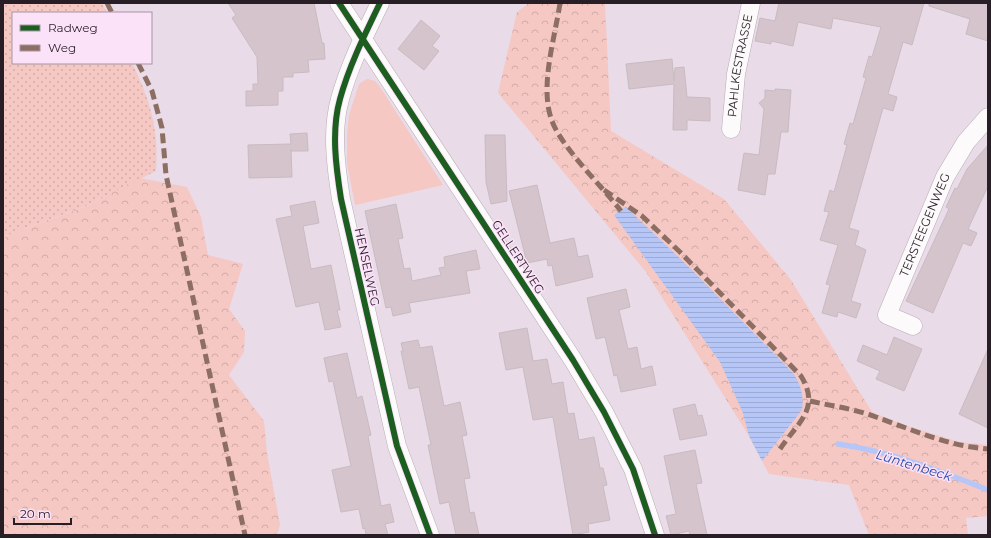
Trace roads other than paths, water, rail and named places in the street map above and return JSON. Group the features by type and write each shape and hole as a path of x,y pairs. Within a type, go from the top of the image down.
{"street":[{"name":"GELLERTWEG","path":"339,3 573,360 604,412 633,469 655,535"},
{"name":"HENSELWEG","path":"380,3 363,38 340,100 335,163 343,207 397,446 430,535"},
{"name":"PAHLKESTRASSE","path":"731,129 736,74 751,3"},
{"name":"TERSTEEGENWEG","path":"913,326 887,315 945,177 966,142 988,117"}],"water":[{"path":"626,207 693,271 796,377 800,386 803,400 802,410 762,461 749,436 743,413 720,362 614,215"}],"waterway":[{"name":"Lüntenbeck","path":"838,444 876,451 933,469 988,490"}]}
